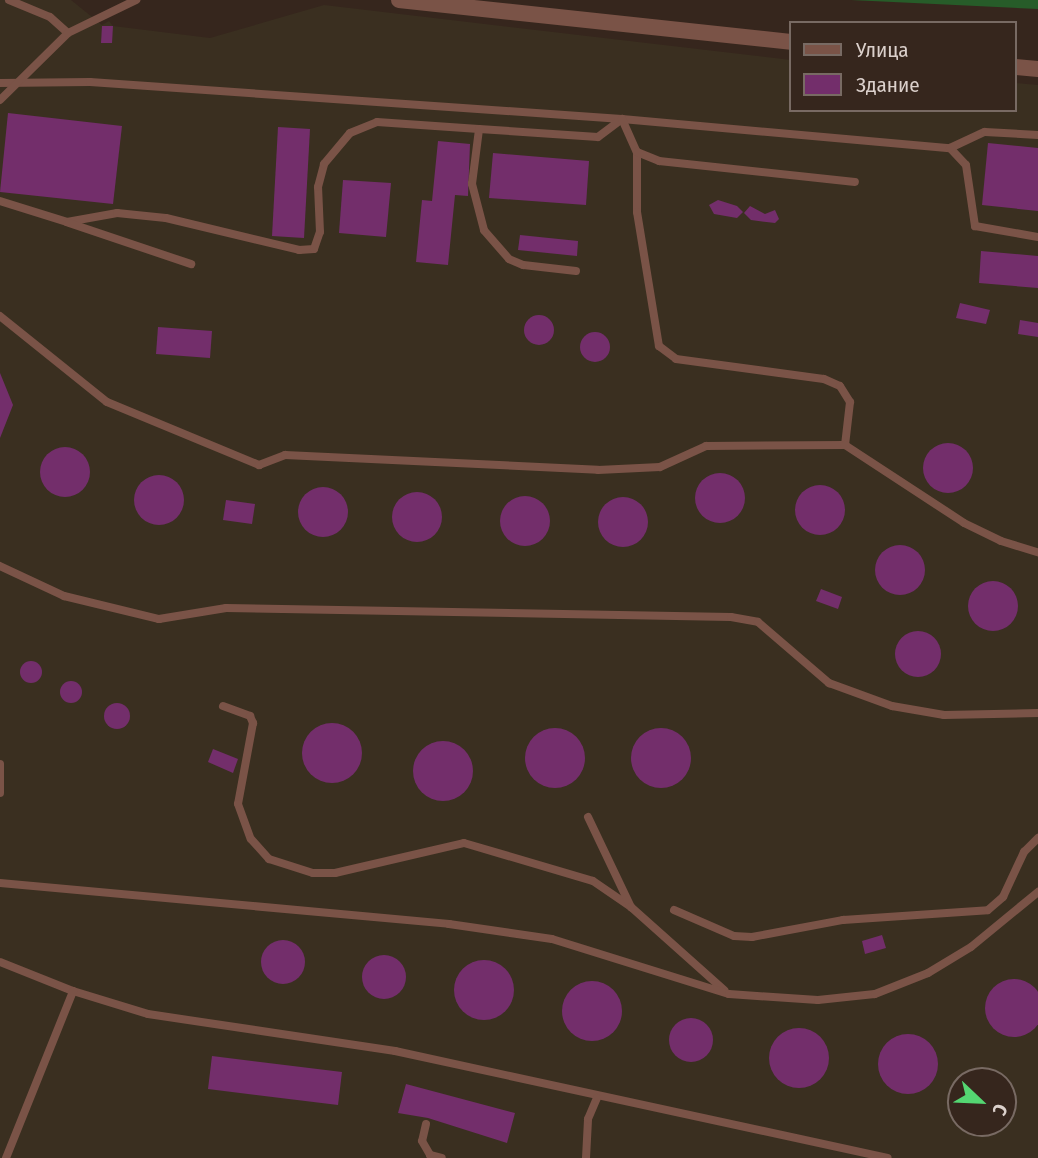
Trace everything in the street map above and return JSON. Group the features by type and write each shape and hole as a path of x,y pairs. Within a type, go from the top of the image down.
{"street":[{"path":"399,0 790,42"},
{"path":"1017,67 1038,69"}],"lane":[{"path":"9,0 50,18 68,33"},
{"path":"0,100 68,33 136,0"},
{"path":"0,83 90,82 622,119 950,148 985,132 1038,135"},
{"path":"66,222 117,213 166,218 299,250 314,249 320,232 318,187 324,164 350,133 377,122 598,137 622,119"},
{"path":"622,119 637,152 637,212 659,346 676,359 824,379 840,386 850,402 845,445"},
{"path":"479,129 472,184 484,230 509,259 523,265 576,271"},
{"path":"950,148 966,165 975,226 1038,237"},
{"path":"637,152 659,160 855,182"},
{"path":"0,201 191,264"},
{"path":"0,316 107,402 259,465 285,455 598,470 660,467 706,446 845,445 964,523 1001,541 1038,551"},
{"path":"0,566 64,596 159,619 226,608 731,617 768,629 829,683 892,706 944,715 1038,713"},
{"path":"223,706 250,716 253,723 238,804 251,839 269,859 313,873 335,873 464,843 593,881 631,907 729,994"},
{"path":"0,764 0,793"},
{"path":"588,817 631,907"},
{"path":"674,910 733,936 751,937 843,920 988,910 1003,897 1024,852 1038,838"},
{"path":"0,883 449,924 552,939 729,994 818,1000 875,994 928,973 971,947 1038,892"},
{"path":"0,962 73,991 148,1014 395,1051 597,1098 888,1158"},
{"path":"6,1158 73,991"},
{"path":"586,1158 588,1119 597,1098"},
{"path":"426,1124 422,1141 430,1155 442,1158"}],"shaded area":[{"path":"0,0 71,0 102,25 109,21 113,26 210,38 324,5 790,60 790,112 1017,112 1017,83 1038,85 1038,1158 0,1158"}],"green space":[{"path":"851,0 1038,0 1038,9"}],"building":[{"path":"102,26 113,26 112,43 101,43"},
{"path":"8,113 122,126 113,204 0,192"},
{"path":"278,127 310,129 304,238 272,236"},
{"path":"438,141 470,144 468,196 455,195 448,265 416,262 422,200 432,201"},
{"path":"988,143 1038,148 1038,211 982,205"},
{"path":"493,153 589,161 586,205 489,198"},
{"path":"343,180 391,183 386,237 339,233"},
{"path":"718,200 737,206 743,212 737,218 714,214 709,205"},
{"path":"750,206 765,214 775,210 779,219 775,223 751,220 744,213"},
{"path":"520,235 578,241 577,256 518,250"},
{"path":"981,251 1038,256 1038,288 979,283"},
{"path":"960,303 990,310 986,324 956,318"},
{"path":"539,315 550,319 554,330 550,341 539,345 528,341 524,330 528,319"},
{"path":"1020,320 1038,323 1038,337 1018,334"},
{"path":"158,327 212,331 210,358 156,354"},
{"path":"595,332 606,336 610,347 606,358 595,362 584,358 580,347 584,336"},
{"path":"0,373 13,405 0,438"},
{"path":"948,443 965,451 973,468 965,485 948,493 931,485 923,468 931,451"},
{"path":"65,447 82,455 90,472 82,489 65,497 48,489 40,472 48,455"},
{"path":"720,473 737,481 745,498 737,515 720,523 703,515 695,498 703,481"},
{"path":"159,475 176,483 184,500 176,517 159,525 142,517 134,500 142,483"},
{"path":"820,485 837,493 845,510 837,527 820,535 803,527 795,510 803,493"},
{"path":"323,487 340,495 348,512 340,529 323,537 306,529 298,512 306,495"},
{"path":"417,492 434,500 442,517 434,534 417,542 400,534 392,517 400,500"},
{"path":"525,496 542,504 550,521 542,538 525,546 508,538 500,521 508,504"},
{"path":"623,497 640,505 648,522 640,539 623,547 606,539 598,522 606,505"},
{"path":"226,500 255,504 252,524 223,520"},
{"path":"900,545 917,553 925,570 917,587 900,595 883,587 875,570 883,553"},
{"path":"993,581 1010,589 1018,606 1010,623 993,631 976,623 968,606 976,589"},
{"path":"821,589 842,597 838,609 816,601"},
{"path":"918,631 934,638 941,654 934,670 918,677 902,670 895,654 902,638"},
{"path":"31,661 41,668 42,672 35,682 31,683 21,676 20,672 27,662"},
{"path":"71,681 81,688 82,692 75,702 71,703 61,696 60,692 67,682"},
{"path":"117,703 126,707 130,716 126,725 117,729 108,725 104,716 108,707"},
{"path":"332,723 349,728 357,736 362,753 357,770 349,778 332,783 315,778 307,770 302,753 307,736 315,728"},
{"path":"555,728 572,733 580,741 585,758 580,775 572,783 555,788 538,783 530,775 525,758 530,741 538,733"},
{"path":"661,728 678,733 686,741 691,758 686,775 678,783 661,788 644,783 636,775 631,758 636,741 644,733"},
{"path":"443,741 460,746 468,754 473,771 468,788 460,796 443,801 426,796 418,788 413,771 418,754 426,746"},
{"path":"213,749 238,759 233,773 208,762"},
{"path":"882,935 886,948 865,954 862,941"},
{"path":"283,940 298,947 305,962 298,977 283,984 268,977 261,962 268,947"},
{"path":"384,955 399,962 406,977 399,992 384,999 369,992 362,977 369,962"},
{"path":"484,960 501,965 509,973 514,990 509,1007 501,1015 484,1020 467,1015 459,1007 454,990 459,973 467,965"},
{"path":"592,981 609,986 617,994 622,1011 617,1028 609,1036 592,1041 575,1036 567,1028 562,1011 567,994 575,986"},
{"path":"1003,981 1025,981 1038,992 1039,1022 1025,1035 1003,1035 987,1019 987,997"},
{"path":"691,1018 706,1025 713,1040 706,1055 691,1062 676,1055 669,1040 676,1025"},
{"path":"799,1028 816,1033 824,1041 829,1058 824,1075 816,1083 799,1088 782,1083 774,1075 769,1058 774,1041 782,1033"},
{"path":"908,1034 925,1039 933,1047 938,1064 933,1081 925,1089 908,1094 891,1089 883,1081 878,1064 883,1047 891,1039"},
{"path":"212,1056 342,1072 338,1105 208,1089"},
{"path":"406,1084 515,1113 507,1143 428,1118 398,1113"}]}
